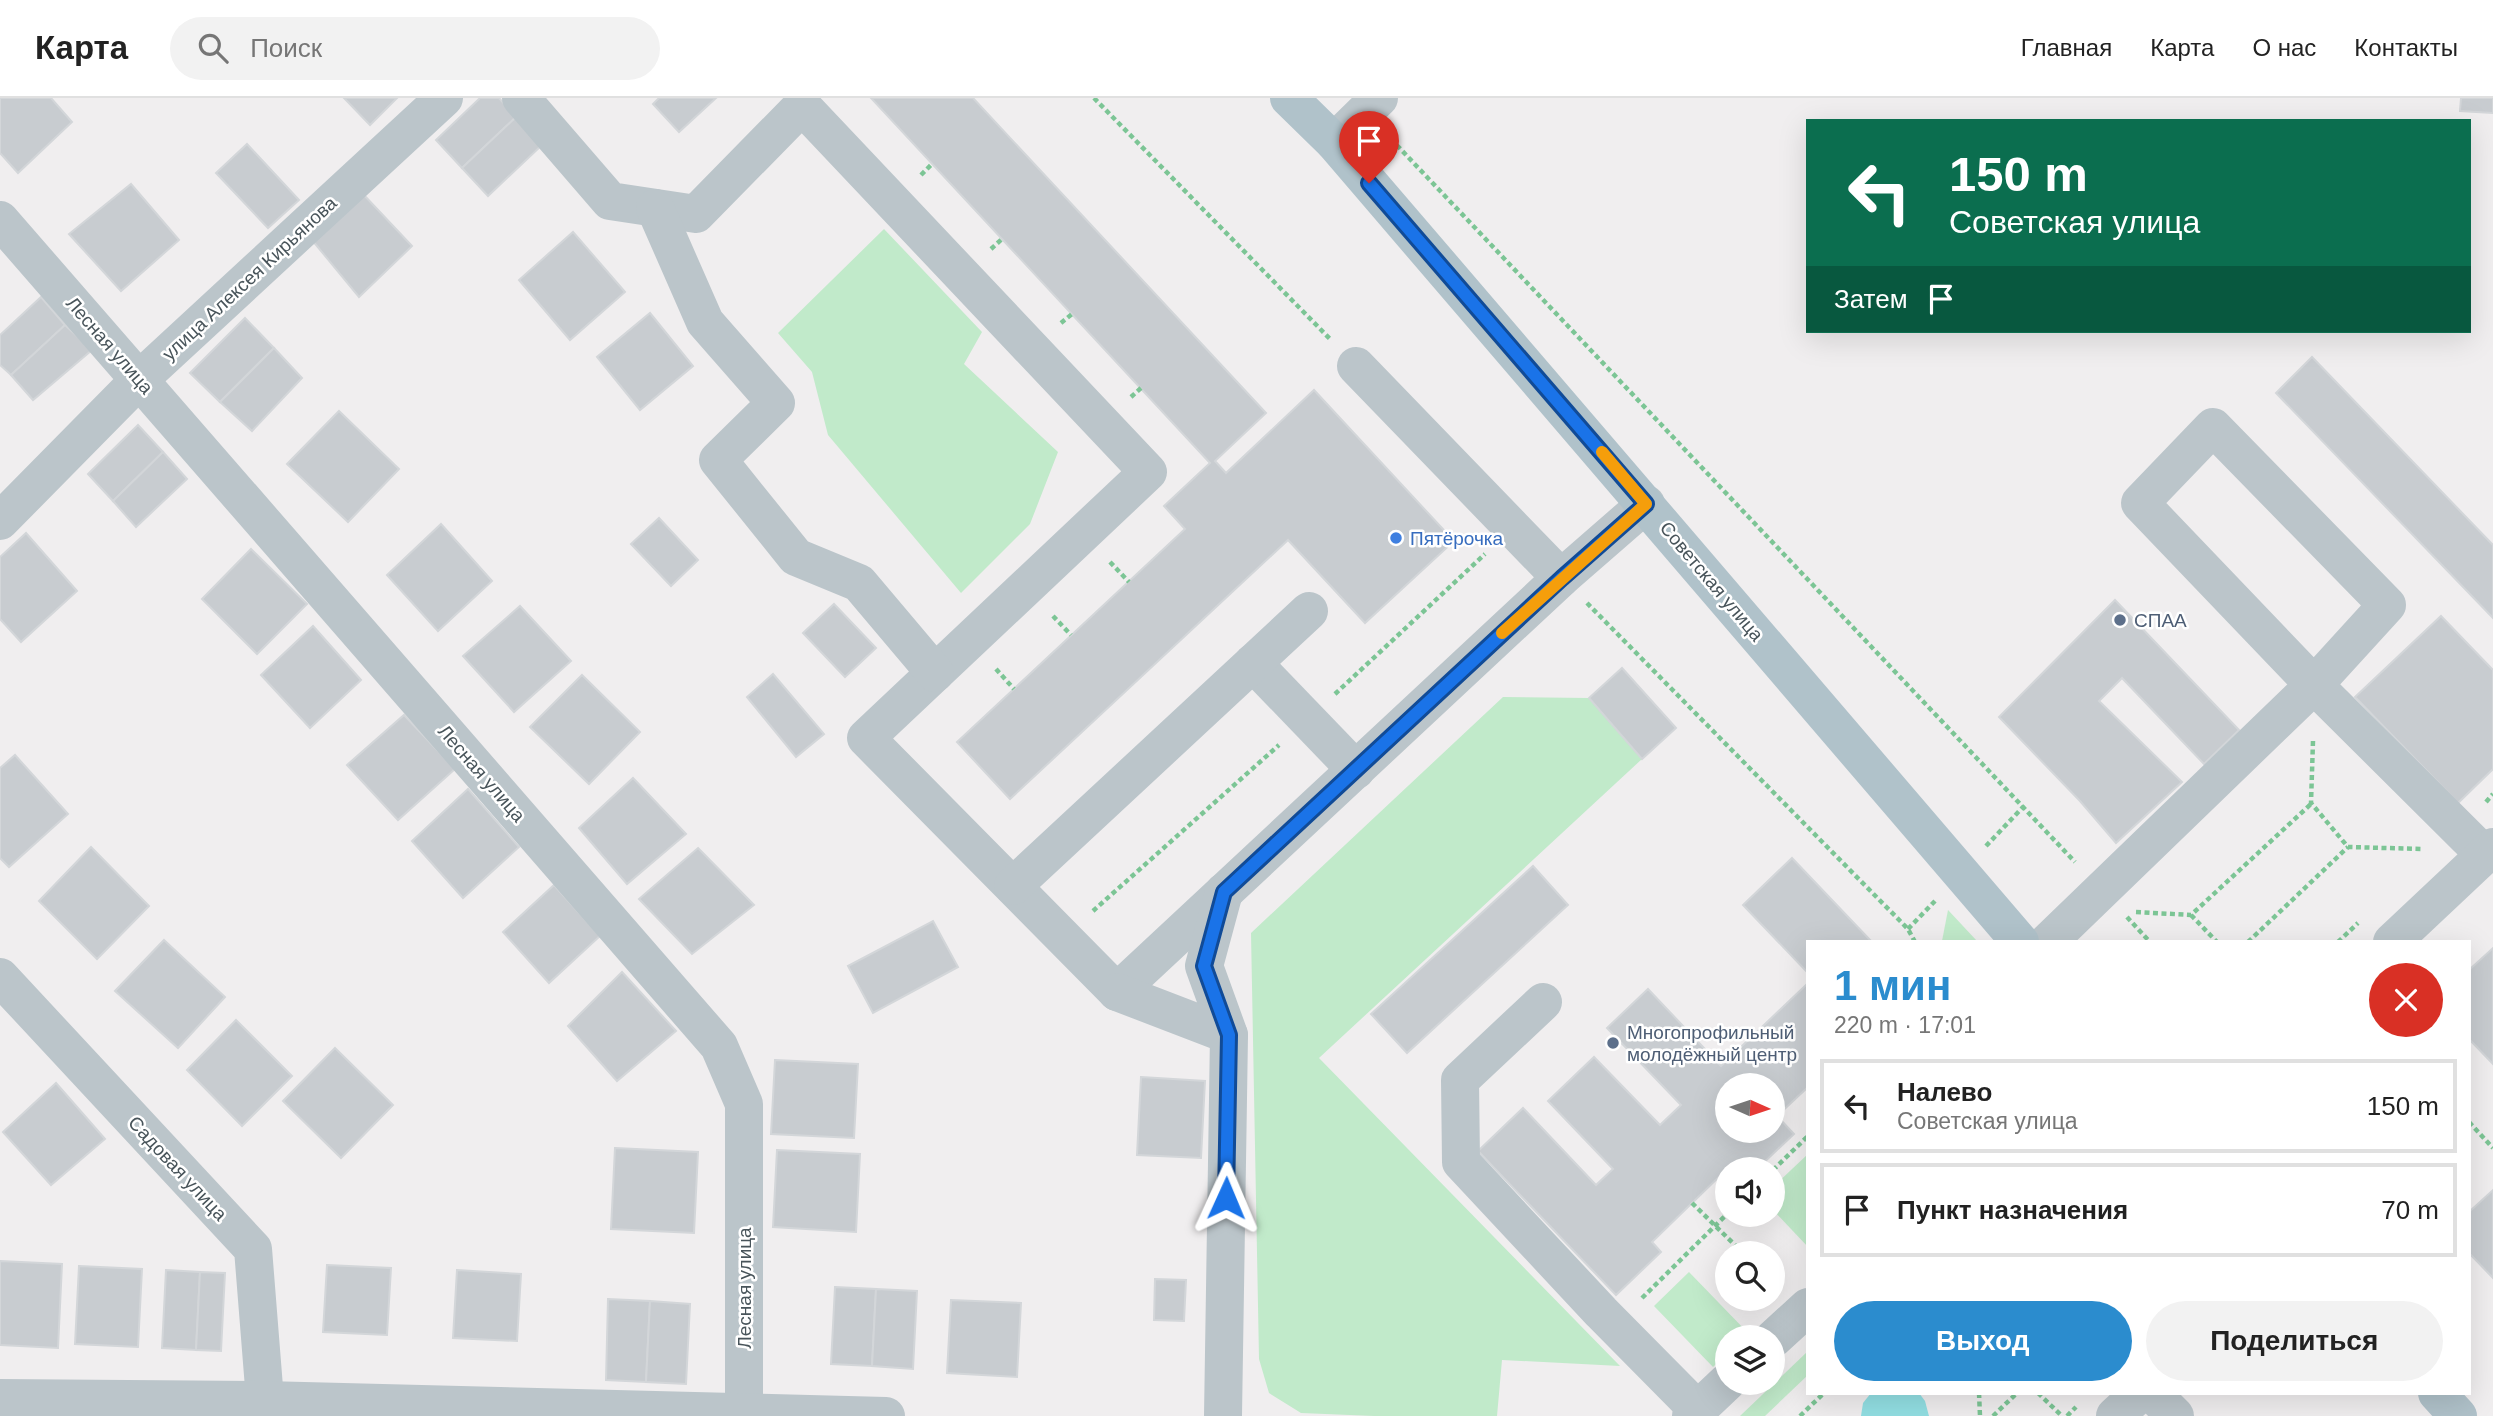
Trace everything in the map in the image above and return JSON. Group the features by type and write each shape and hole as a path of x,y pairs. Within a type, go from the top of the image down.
{"main road":[{"name":"Советская улица","path":"1289,98 1334,142 2018,940"},
{"path":"2439,1395 2458,1416"}],"street":[{"name":"улица Алексея Кирьянова","path":"0,521 139,379 444,98"},
{"path":"521,98 610,201 696,214 802,106 1148,472 866,738 1117,992 1229,1035"},
{"path":"1334,142 1372,105"},
{"path":"656,208 705,322 776,403 718,460 796,557 859,583 935,673"},
{"name":"Лесная улица","path":"0,220 719,1046 744,1104 744,1412"},
{"path":"1356,366 1562,578"},
{"path":"2050,940 2314,685 2387,605 2213,427 2140,503 2314,685 2489,851 2394,940"},
{"path":"1117,992 1562,578 1646,504"},
{"path":"1013,887 1310,611"},
{"path":"1254,663 1356,770"},
{"path":"1223,1416 1229,1035 1204,966 1224,892"},
{"name":"Садовая улица","path":"0,977 253,1248 265,1400"},
{"path":"1543,1002 1460,1080 1461,1162 1695,1413 1715,1394"},
{"path":"1785,1328 1806,1309"},
{"path":"2115,1416 2138,1395"},
{"path":"2154,1395 2175,1416"},
{"path":"0,1398 265,1400 886,1416"}],"path":[{"path":"1094,98 1356,366"},
{"path":"1372,105 2102,890"},
{"path":"1562,578 1908,929 1914,940"},
{"path":"2314,685 2311,803 2348,847"},
{"path":"2191,915 2311,803"},
{"path":"2250,940 2348,847 2425,849"},
{"path":"2148,940 2122,911 2191,915 2215,940"},
{"path":"2471,1124 2493,1148"},
{"path":"1785,1158 1806,1138"},
{"path":"1634,1306 1715,1226 1692,1203"},
{"path":"1716,1227 1731,1241"},
{"path":"1800,1416 1822,1395"},
{"path":"1979,1395 1980,1416"},
{"path":"1993,1416 2015,1395"},
{"path":"2040,1395 2062,1416"},
{"path":"1809,1407 1809,1416"}],"green space":[{"path":"884,229 982,332 964,364 1058,452 1030,524 961,593 828,435 812,372 778,333"},
{"path":"1503,697 1589,698 1642,759 1319,1058 1620,1366 1502,1360 1497,1416 1301,1413 1269,1393 1259,1359 1251,933"},
{"path":"1948,910 1976,940 1942,940"},
{"path":"1806,1156 1806,1245 1785,1223 1785,1176"},
{"path":"1689,1272 1715,1299 1715,1311 1727,1311 1740,1325 1715,1325 1713,1367 1654,1306"},
{"path":"1806,1353 1806,1377 1765,1416 1740,1416 1762,1395 1785,1395 1785,1373"}],"water":[{"path":"1869,1395 1920,1395 1929,1416 1861,1416 1863,1403"}],"building":[{"path":"0,98 51,98 72,122 18,173 0,153"},
{"path":"344,98 397,98 370,125"},
{"path":"480,98 499,98 516,117 462,168 436,140"},
{"path":"659,98 716,98 679,132 653,104"},
{"path":"871,98 973,98 1266,413 1215,461 1226,473 1314,390 1454,541 1365,623 1288,540 1010,799 957,742 1185,529 1164,506 1210,463"},
{"path":"2461,98 2493,98 2493,113 2460,111"},
{"path":"516,117 541,146 488,196 462,168"},
{"path":"247,144 299,200 268,228 216,173"},
{"path":"131,184 179,240 121,291 69,234"},
{"path":"362,193 412,246 359,297 312,240"},
{"path":"573,232 625,292 570,340 519,280"},
{"path":"41,297 65,325 11,375 0,365 0,335"},
{"path":"650,313 693,366 640,410 597,357"},
{"path":"245,318 274,348 220,402 190,373"},
{"path":"65,325 92,350 33,400 11,375"},
{"path":"274,348 302,378 252,431 220,402"},
{"path":"2312,357 2493,545 2493,618 2276,393"},
{"path":"339,411 399,469 348,522 287,464"},
{"path":"138,425 163,452 113,501 88,474"},
{"path":"163,452 187,479 136,527 113,501"},
{"path":"659,518 698,560 671,586 631,544"},
{"path":"441,524 492,581 438,631 387,575"},
{"path":"26,533 77,591 21,642 0,619 0,557"},
{"path":"251,549 307,604 257,654 202,599"},
{"path":"2115,600 2239,730 2204,764 2122,678 2099,701 2182,782 2116,843 2080,801 1999,717"},
{"path":"834,604 876,648 845,677 803,633"},
{"path":"520,606 571,661 514,712 463,656"},
{"path":"2441,616 2493,670 2493,769 2458,803 2355,697"},
{"path":"313,626 361,680 310,728 261,675"},
{"path":"1622,668 1676,728 1642,759 1589,698"},
{"path":"773,674 824,734 796,757 747,697"},
{"path":"582,675 640,732 589,784 530,727"},
{"path":"404,715 455,769 398,820 347,765"},
{"path":"15,755 68,814 9,867 0,858 0,768"},
{"path":"633,778 686,834 627,884 579,828"},
{"path":"468,789 519,847 463,898 412,841"},
{"path":"91,847 149,906 97,959 39,901"},
{"path":"698,848 754,905 692,954 639,899"},
{"path":"1792,858 1870,940 1806,940 1806,971 1743,905"},
{"path":"1533,866 1568,905 1407,1053 1371,1014"},
{"path":"554,885 600,936 549,983 503,932"},
{"path":"933,921 958,967 873,1013 848,966"},
{"path":"164,940 225,997 178,1048 115,991"},
{"path":"2493,948 2493,1064 2471,1041 2471,968"},
{"path":"622,972 676,1031 617,1081 568,1026"},
{"path":"1806,985 1806,1089 1785,1109 1785,1073 1715,1073 1715,1143 1784,1143 1770,1157 1715,1157 1715,1181 1652,1242 1661,1252 1616,1295 1478,1151 1523,1108 1596,1185 1613,1169 1548,1101 1594,1057 1660,1125 1681,1105 1607,1028 1648,989 1721,1066"},
{"path":"236,1020 292,1076 242,1126 187,1070"},
{"path":"335,1048 393,1105 341,1158 283,1101"},
{"path":"775,1060 858,1064 854,1138 771,1134"},
{"path":"1141,1077 1205,1081 1201,1158 1137,1155"},
{"path":"56,1083 105,1139 51,1185 3,1132"},
{"path":"1785,1124 1794,1134 1785,1143"},
{"path":"615,1148 698,1152 694,1233 611,1229"},
{"path":"777,1150 860,1154 856,1232 773,1227"},
{"path":"2493,1190 2493,1278 2471,1255 2471,1210"},
{"path":"0,1261 62,1264 58,1348 0,1345"},
{"path":"327,1265 391,1268 387,1335 323,1332"},
{"path":"79,1266 142,1269 138,1347 75,1344"},
{"path":"166,1270 200,1272 196,1350 162,1348"},
{"path":"457,1270 521,1274 517,1341 453,1338"},
{"path":"200,1272 225,1273 221,1351 196,1350"},
{"path":"1155,1279 1186,1280 1184,1321 1154,1320"},
{"path":"835,1287 876,1289 872,1366 831,1364"},
{"path":"876,1289 917,1291 913,1369 872,1366"},
{"path":"608,1299 650,1301 646,1382 606,1380"},
{"path":"951,1300 1021,1303 1017,1377 947,1373"},
{"path":"650,1301 690,1304 686,1384 646,1382"}],"slow traffic":[{"path":"1502,633 1646,504 1602,452"}],"place":[{"name":"Пятёрочка","path":"1396,538"},
{"name":"СПАА","path":"2120,620"},
{"name":"Многопрофильный молодёжный центр","path":"1613,1043"}],"route":[{"path":"1226,1198 1229,1035 1204,966 1224,892 1562,578 1646,504 1369,183"}]}
